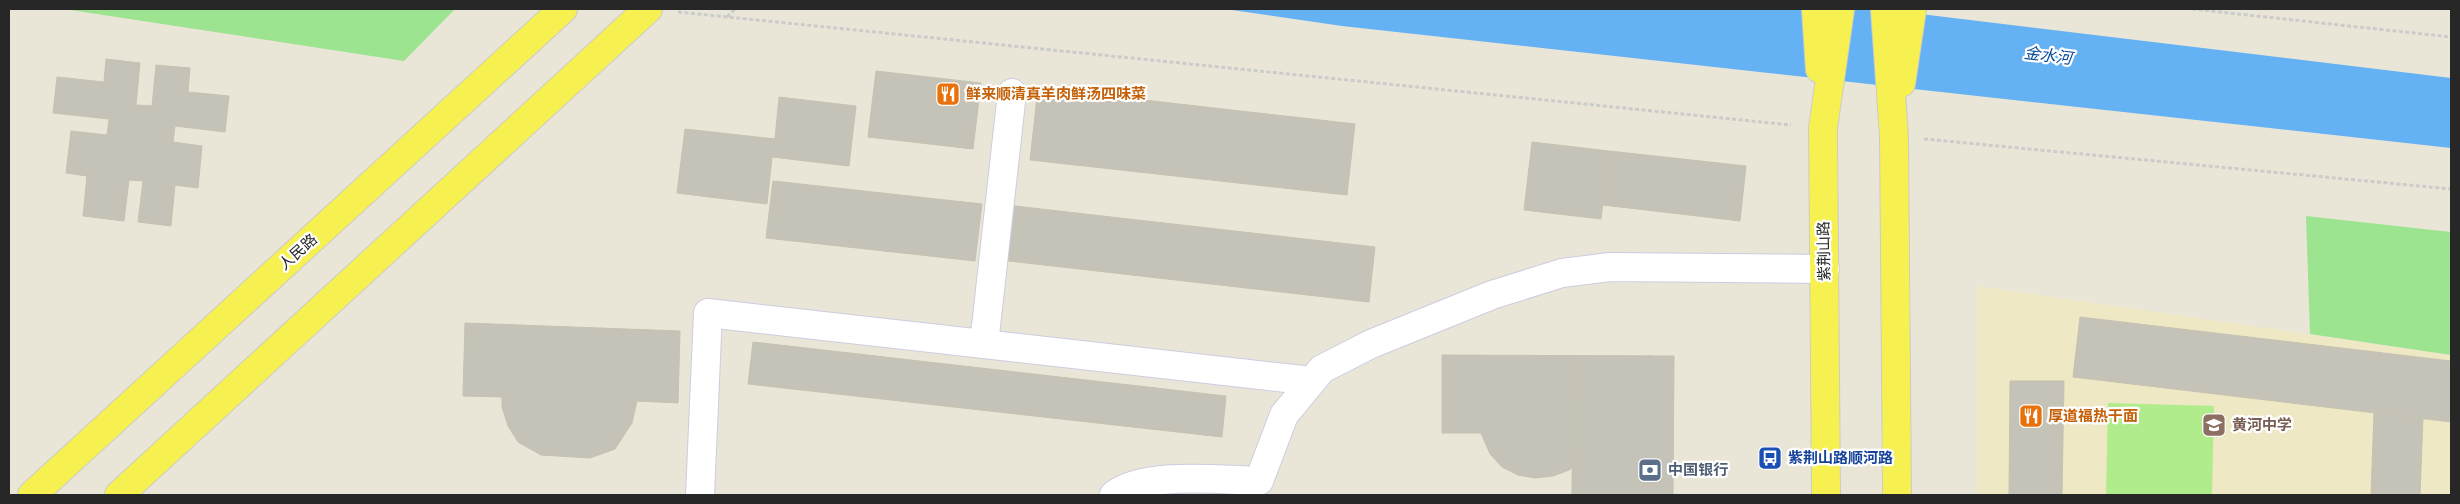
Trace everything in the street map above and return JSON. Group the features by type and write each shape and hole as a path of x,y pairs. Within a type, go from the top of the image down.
{"main road":[{"name":"人民路","path":"32,495 563,9"},
{"path":"119,495 648,9"},
{"path":"1816,9 1823,128"},
{"name":"紫荆山路","path":"1826,495 1823,128 1840,9"},
{"path":"1885,9 1894,136 1896,495"},
{"path":"1894,136 1912,9"}],"lane":[{"path":"984,344 1012,93"},
{"path":"1114,495 1123,488 1173,479 1259,481 1284,415 1322,369 1371,344 1492,295 1562,273 1627,266 1825,270"},
{"path":"700,495 708,313 1312,382"}],"path":[{"path":"648,9 1823,128"},
{"path":"726,17 735,9"},
{"path":"2192,9 2451,37"},
{"path":"1894,136 2451,188"}],"shaded area":[{"name":"黄河中学","path":"1977,286 2451,355 2451,495 1977,495"}],"green space":[{"path":"64,9 455,9 404,61"},
{"path":"2306,216 2451,232 2451,355 2310,334"},
{"path":"2108,403 2214,406 2212,495 2106,495"}],"water":[{"name":"金水河","path":"1225,9 1879,9 2451,78 2451,148 1342,26"}],"building":[{"path":"106,59 140,63 136,105 152,106 156,65 190,68 188,92 229,96 225,132 175,126 173,142 202,146 198,188 175,185 171,226 138,222 143,181 129,180 124,221 83,216 87,176 66,173 71,131 107,135 109,119 53,113 57,77 104,82"},
{"path":"876,71 981,83 973,149 868,137"},
{"path":"1038,88 1355,124 1347,195 1030,160"},
{"path":"779,97 856,106 849,166 772,157 767,204 677,193 685,129 775,139"},
{"path":"1532,142 1609,151 1601,219 1524,210"},
{"path":"1609,151 1746,166 1740,221 1603,205"},
{"path":"773,181 982,204 975,261 766,238"},
{"path":"1006,205 1375,247 1369,302 1000,260"},
{"path":"2080,317 2451,361 2451,422 2073,377"},
{"path":"465,323 680,331 678,403 637,401 632,423 615,449 590,458 541,455 518,442 508,426 502,407 502,397 463,396"},
{"path":"753,342 1226,396 1222,437 748,384"},
{"path":"1442,355 1653,356 1653,434 1596,433 1583,459 1569,470 1553,476 1535,478 1518,475 1502,467 1490,454 1481,433 1442,433"},
{"path":"1573,356 1674,356 1673,495 1572,495"},
{"path":"2010,381 2064,381 2062,495 2009,495"},
{"path":"2374,413 2423,418 2420,495 2371,495"}],"place":[{"name":"鲜来顺清真羊肉鲜汤四味菜","path":"948,94"},
{"name":"厚道福热干面","path":"2031,416"},
{"name":"黄河中学","path":"2214,425"},
{"name":"紫荆山路顺河路","path":"1770,458"},
{"name":"中国银行","path":"1650,470"}]}
